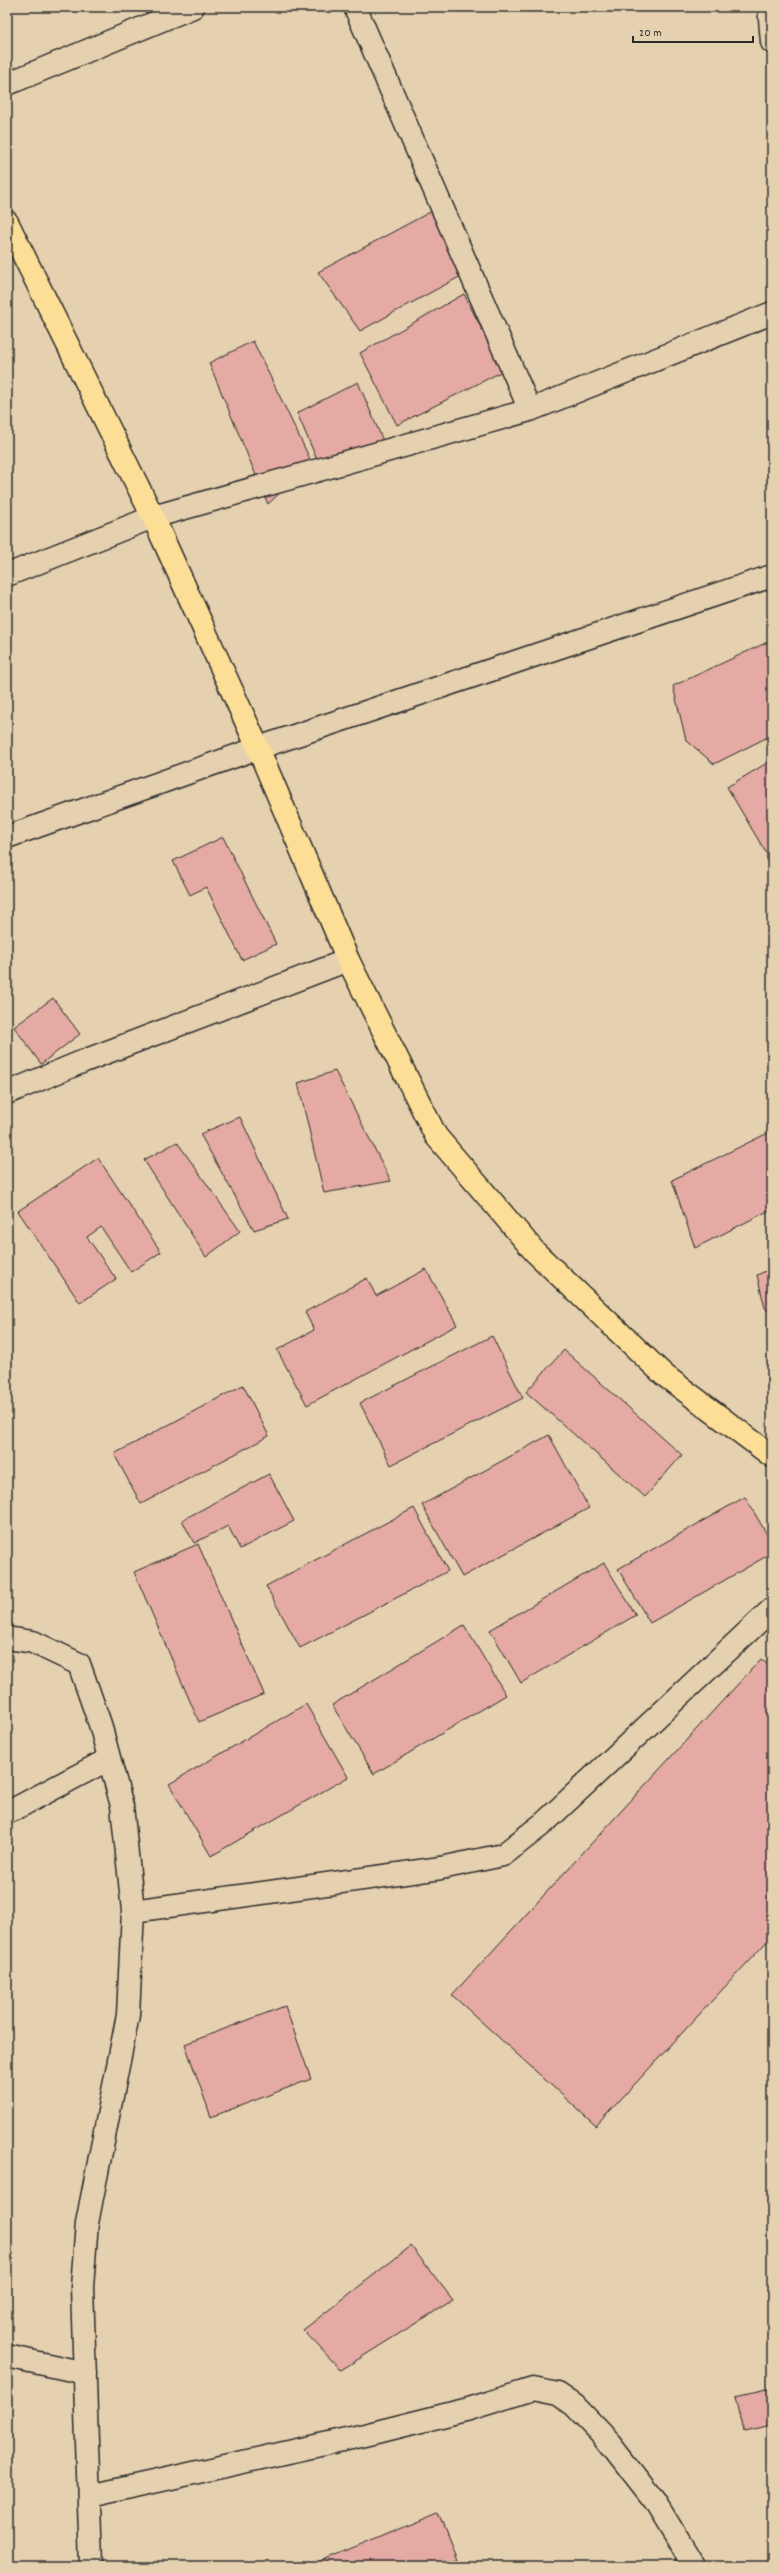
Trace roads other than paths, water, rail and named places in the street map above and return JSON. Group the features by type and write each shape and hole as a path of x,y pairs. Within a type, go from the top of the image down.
{"main road":[{"path":"7,222 152,517 258,748 348,960 436,1136 525,1240 664,1375 772,1456"}],"street":[{"path":"7,84 193,7"},
{"path":"355,7 530,410"},
{"path":"769,7 772,42"},
{"path":"7,575 152,517 530,410 772,313"},
{"path":"7,837 258,748 772,576"},
{"path":"7,1093 84,1061 348,960"},
{"path":"133,1911 440,1868 502,1855 545,1822 772,1609"},
{"path":"7,1638 33,1642 79,1664 122,1806 133,1911 128,2015 87,2223 82,2287 90,2496 91,2566"},
{"path":"7,1813 109,1759"},
{"path":"7,2356 86,2373"},
{"path":"90,2496 365,2435 469,2409 533,2389 558,2394 574,2406 602,2434 655,2502 694,2566"}]}
